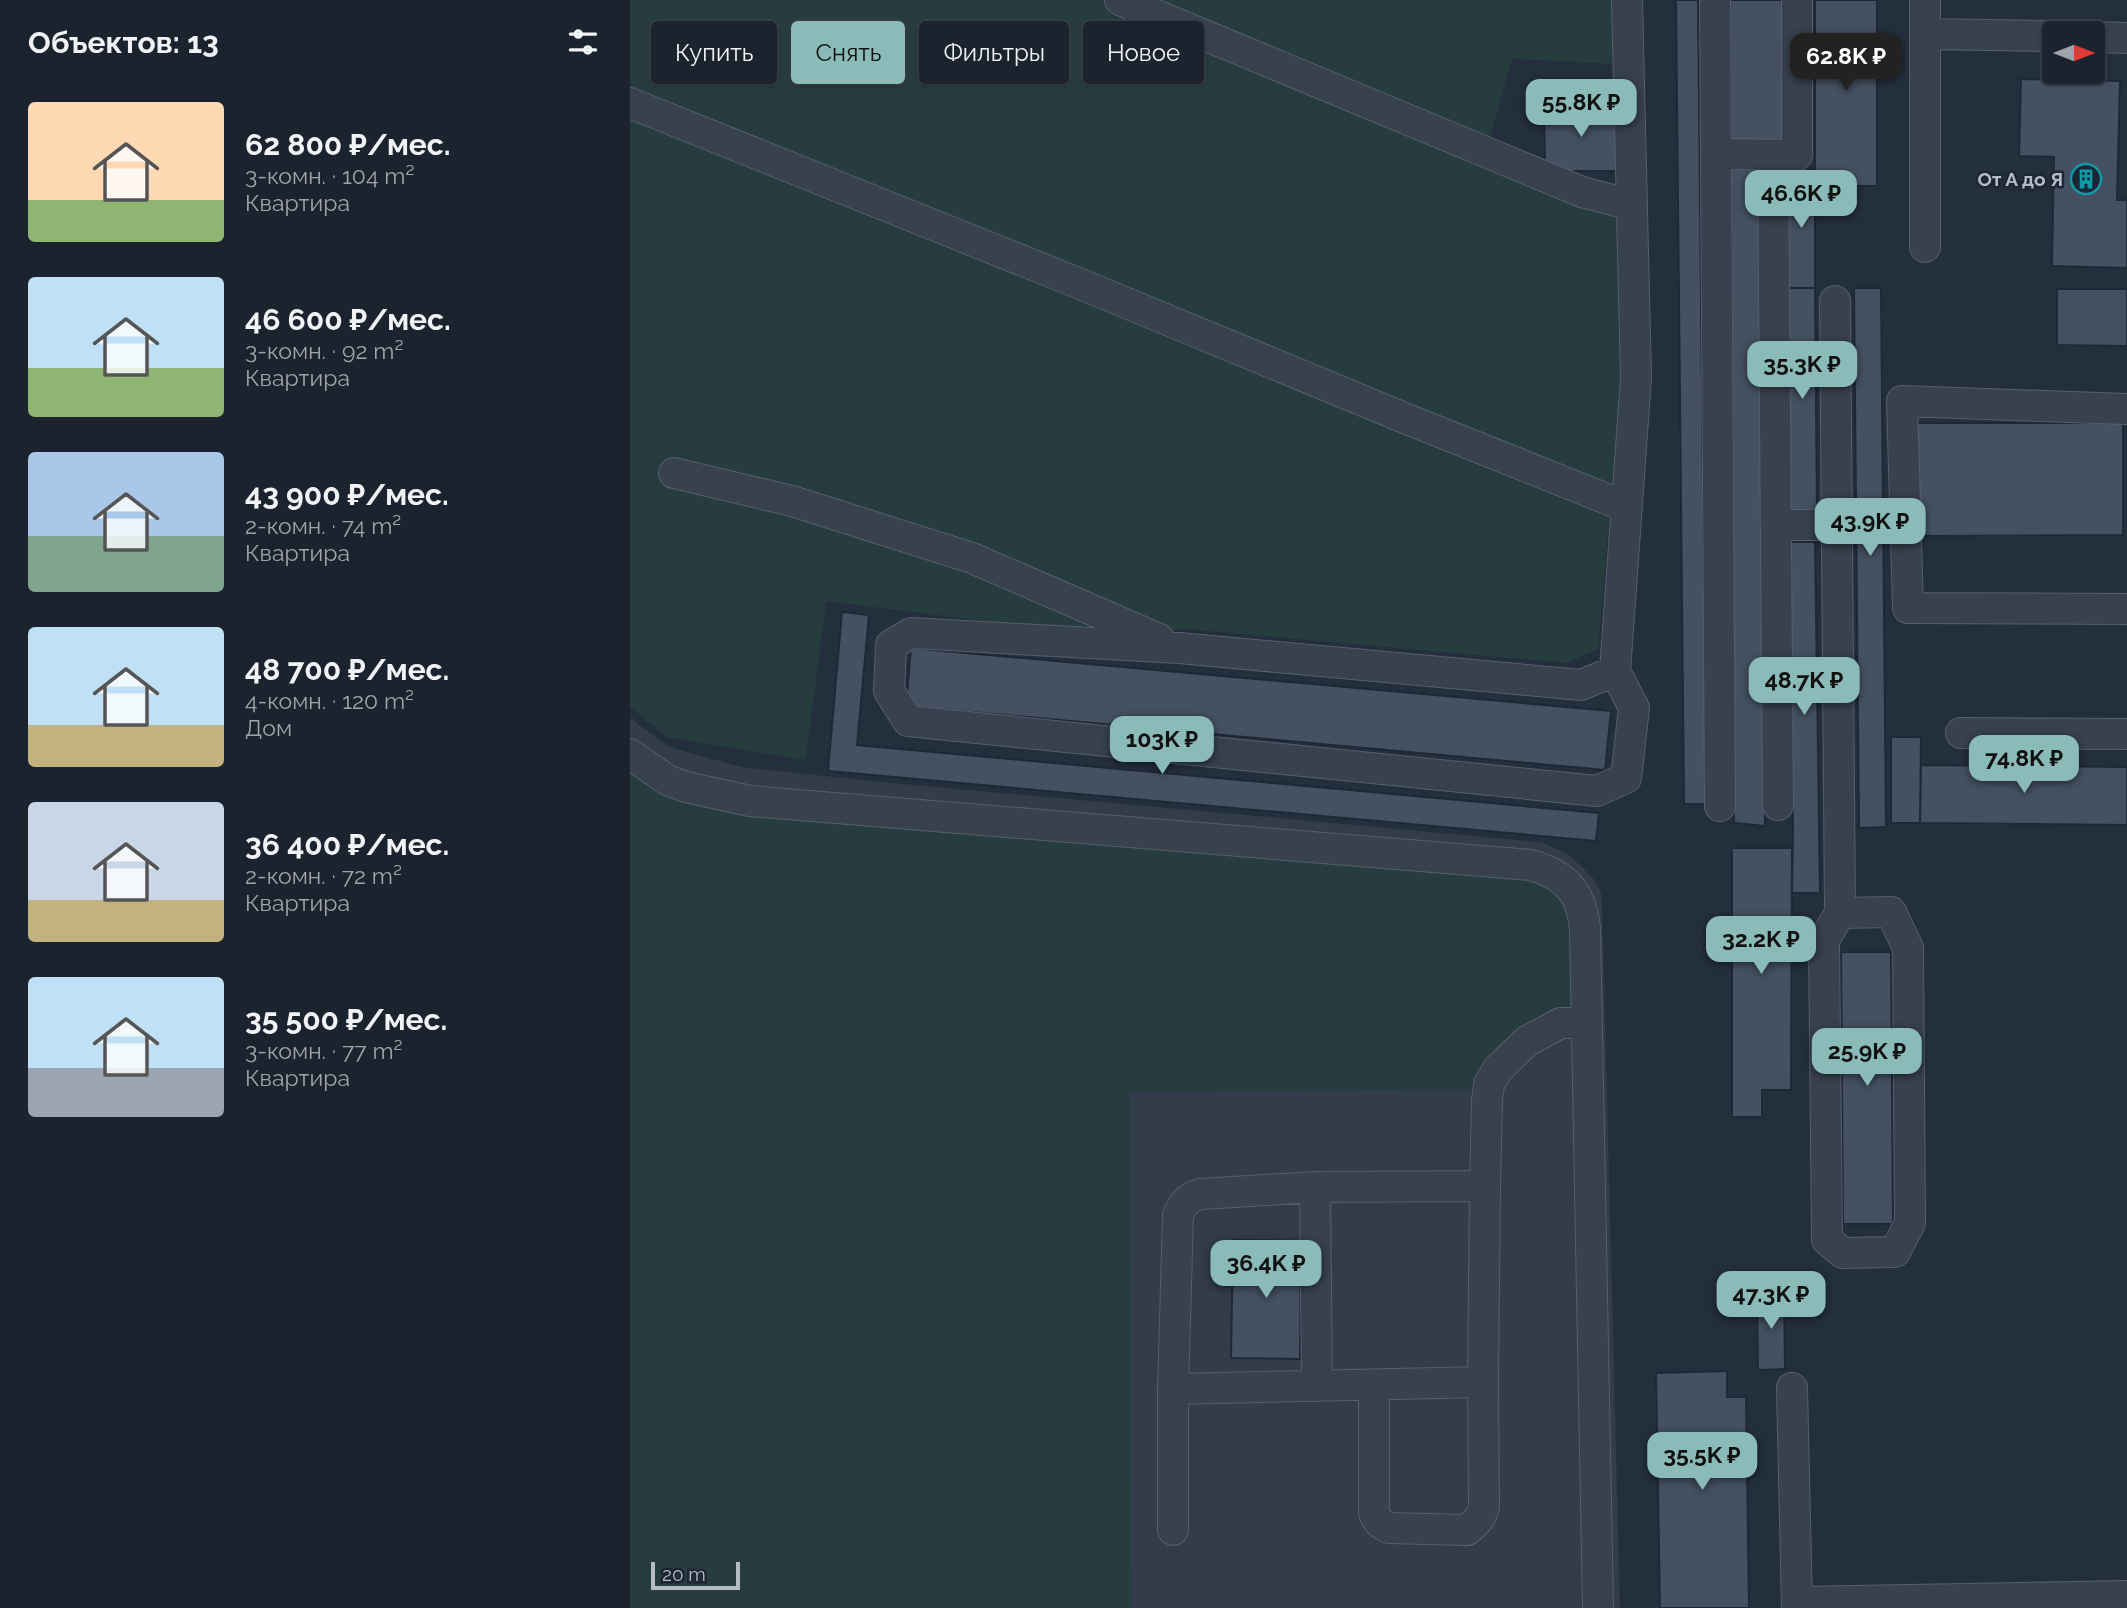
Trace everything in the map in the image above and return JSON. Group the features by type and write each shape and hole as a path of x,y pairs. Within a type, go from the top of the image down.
{"lane":[{"path":"1120,0 1582,192 1632,205"},
{"path":"1615,671 1581,684 1179,648 911,633 891,645 889,691 908,720 1597,791 1626,778 1634,708 1615,671 1636,378 1627,0"},
{"path":"1715,0 1720,806"},
{"path":"1716,154 1797,155 1797,0"},
{"path":"1925,0 1925,247"},
{"path":"1925,34 2042,36"},
{"path":"2105,37 2127,38"},
{"path":"630,103 1627,507"},
{"path":"1773,155 1778,805"},
{"path":"1835,300 1840,913 1824,940 1827,1240 1843,1253 1895,1252 1910,1223 1908,948 1891,912 1840,913"},
{"path":"2127,409 1902,401 1908,608 2127,608"},
{"path":"674,473 792,501 972,558 1179,648"},
{"path":"1776,525 1836,525"},
{"path":"1961,733 2127,734"},
{"path":"630,754 667,780 686,788 750,801 1531,865 1547,870 1565,881 1577,895 1585,928 1598,1608"},
{"path":"1374,1385 1374,1513 1377,1520 1389,1528 1467,1530 1476,1524 1482,1517 1483,1507 1482,1382 1486,1101 1489,1084 1498,1069 1527,1041 1561,1023 1586,1021"},
{"path":"1173,1530 1173,1389 1178,1215 1183,1204 1190,1197 1200,1194 1315,1187 1485,1186"},
{"path":"1315,1187 1317,1386"},
{"path":"1173,1389 1482,1382"},
{"path":"1792,1388 1797,1605 2127,1597"}],"shaded area":[{"path":"630,718 669,747 741,767 1541,842 1564,852 1579,864 1593,878 1601,892 1602,902 1620,1608 630,1608"}],"green space":[{"path":"630,0 1612,0 1612,64 1512,59 1483,163 1577,204 1619,218 1622,372 1598,649 1566,663 1186,629 1096,635 826,601 806,760 667,737 630,707"},
{"path":"630,769 638,774 1545,879 1571,906 1579,1004 1550,1014 1479,1089 1129,1092 1131,1608 630,1608"}],"building":[{"path":"1676,0 1698,0 1706,804 1684,804"},
{"path":"1730,0 1784,0 1785,143 1731,144"},
{"path":"1815,0 1877,0 1877,186 1815,186"},
{"name":"От А до Я","path":"2021,79 2042,79 2042,84 2105,84 2105,81 2120,81 2117,200 2127,200 2127,268 2052,266 2054,157 2019,156"},
{"path":"1618,106 1618,171 1545,171 1544,107"},
{"path":"1731,168 1759,168 1765,826 1734,823"},
{"path":"1786,172 1815,172 1815,288 1786,288"},
{"path":"1786,288 1815,288 1817,516 1790,517"},
{"path":"1854,288 1881,288 1886,827 1859,828"},
{"path":"2057,289 2127,289 2127,346 2057,345"},
{"path":"1913,423 2123,423 2123,535 1913,536"},
{"path":"1788,542 1815,542 1820,893 1792,893"},
{"path":"842,612 869,615 857,745 1599,813 1596,841 828,771"},
{"path":"911,648 1611,711 1605,770 906,706"},
{"path":"1891,737 1921,737 1920,823 1891,823"},
{"path":"1921,765 2127,767 2127,825 1920,823"},
{"path":"1732,848 1792,848 1791,1090 1762,1090 1762,1117 1732,1117"},
{"path":"1841,952 1891,952 1893,1224 1843,1224"},
{"path":"1233,1240 1301,1241 1300,1359 1231,1358"},
{"path":"1757,1292 1784,1292 1785,1369 1758,1370"},
{"path":"1727,1371 1727,1397 1746,1397 1749,1608 1660,1608 1656,1373"}],"place":[{"name":"От А до Я","path":"2086,179"}]}
